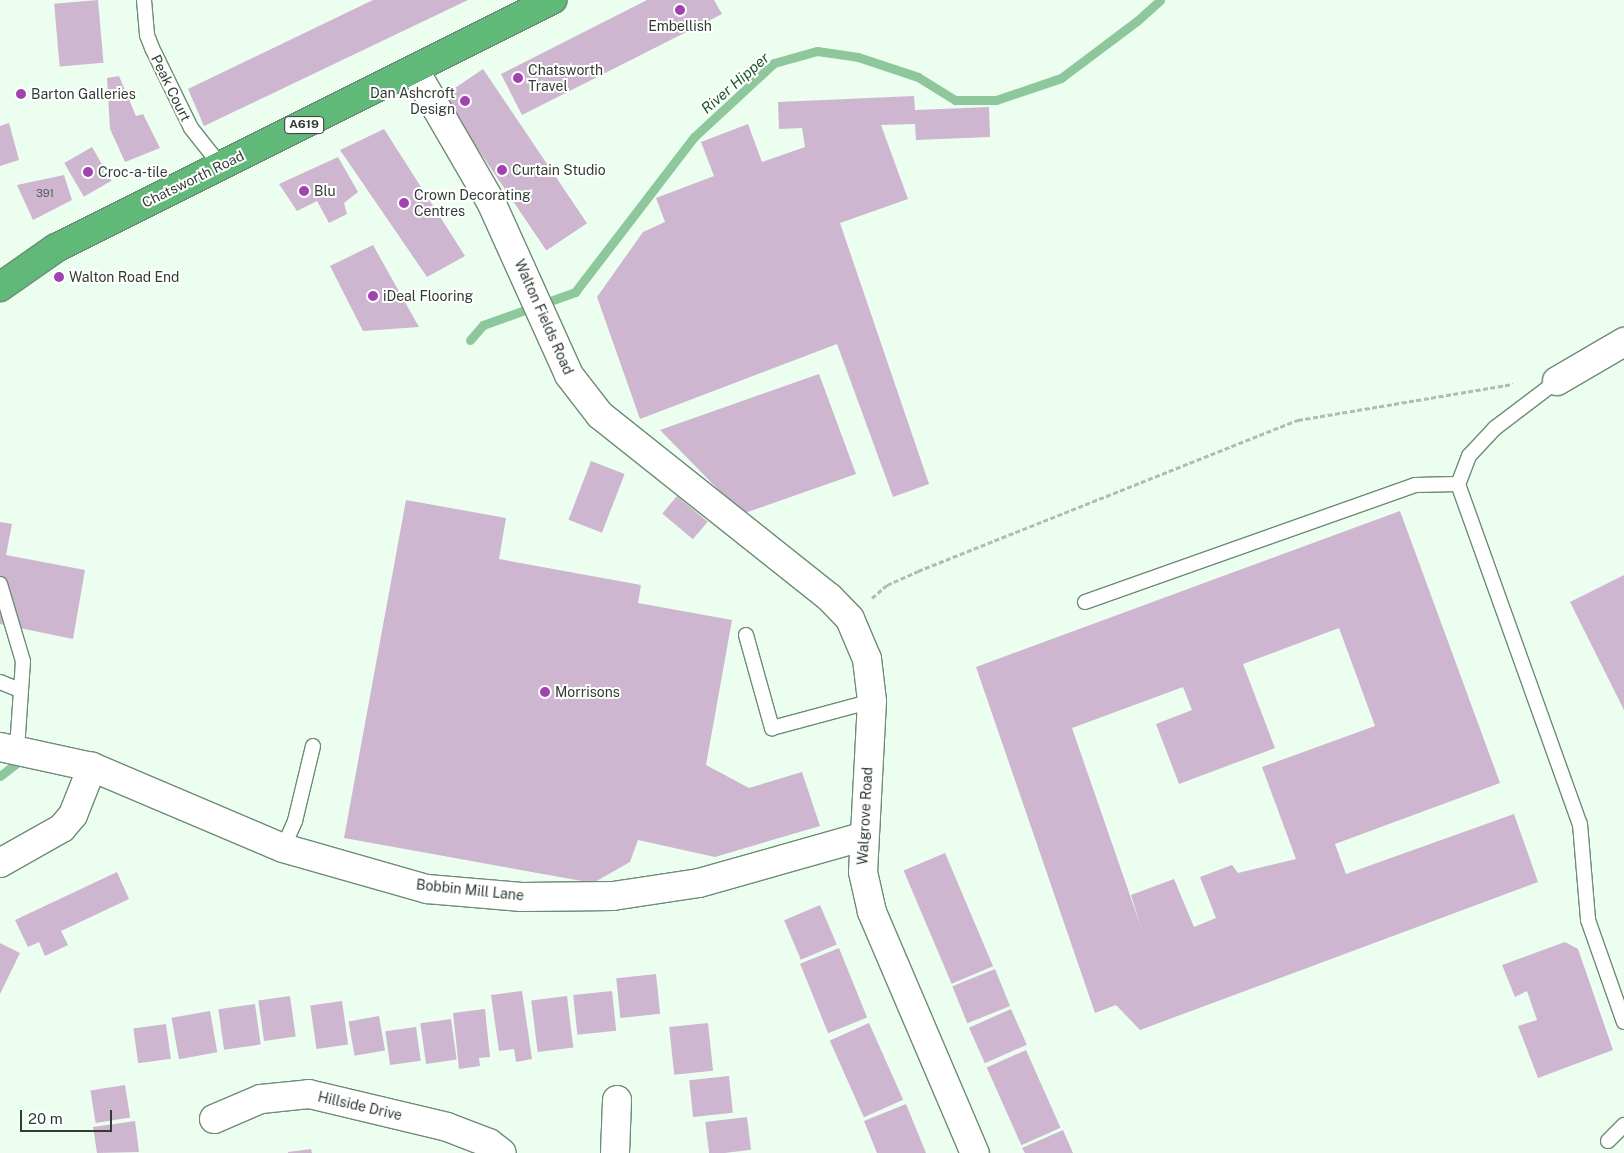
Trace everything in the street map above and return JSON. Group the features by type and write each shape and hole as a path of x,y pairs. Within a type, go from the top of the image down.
{"highway":[{"name":"Chatsworth Road","path":"0,288 56,248 415,71 552,0"}],"street":[{"name":"Walton Fields Road","path":"415,71 491,202 527,278 569,375 600,415 798,574"},
{"path":"1557,382 1624,342"},
{"name":"Walgrove Road","path":"798,574 829,597 850,619 867,659 872,701 862,837 863,872 872,912 975,1153"},
{"name":"Bobbin Mill Lane","path":"9,748 92,767 283,848 427,889 522,897 613,896 699,883 862,837"},
{"path":"0,863 62,828 73,815 92,767"},
{"name":"Hillside Drive","path":"214,1119 260,1100 309,1094 447,1127 489,1143 502,1153"},
{"path":"615,1153 618,1100"}],"lane":[{"name":"Peak Court","path":"144,0 147,35 152,48 191,128 221,166"},
{"path":"1557,382 1495,428 1469,456 1458,484 1580,824 1588,920 1624,1022"},
{"path":"1085,602 1415,485 1458,484"},
{"path":"0,584 23,661 20,690 9,748"},
{"path":"746,635 772,728 872,701"},
{"path":"0,682 20,690"},
{"path":"283,848 295,821 313,746"},
{"path":"1608,1141 1624,1125"}],"path":[{"path":"850,619 887,585 1298,420 1505,385 1557,382"}],"building":[{"path":"98,0 103,63 60,67 54,4"},
{"path":"373,0 468,0 204,126 188,89"},
{"path":"647,0 714,0 722,14 522,115 501,74"},
{"path":"483,69 587,223 546,251 442,96"},
{"path":"119,76 136,116 143,114 160,148 125,162 110,129 107,78"},
{"path":"914,96 915,110 989,107 990,137 916,140 915,124 881,125 908,199 840,223 929,484 893,497 837,344 640,419 597,297 643,232 665,222 656,198 714,176 701,142 748,124 762,162 805,147 802,128 779,129 778,102"},
{"path":"9,123 19,160 0,166 0,126"},
{"name":"Crown Decorating Centres","path":"384,129 465,256 427,277 340,150"},
{"name":"Croc-a-tile","path":"92,147 112,181 84,197 64,163"},
{"path":"338,157 358,192 344,203 347,214 329,223 317,201 297,211 279,184"},
{"path":"64,175 72,200 33,220 17,185"},
{"name":"iDeal Flooring","path":"373,245 419,327 363,331 330,266"},
{"path":"819,374 856,474 742,514 660,430"},
{"path":"591,461 625,474 602,533 568,520"},
{"path":"677,496 708,522 693,539 662,514"},
{"name":"Morrisons","path":"406,500 506,518 499,559 641,585 638,603 732,620 706,765 749,788 802,772 820,826 715,857 638,840 630,862 593,883 344,838"},
{"path":"1400,511 1500,783 1335,844 1346,874 1514,814 1538,882 1140,1030 1116,1005 1095,1013 976,667","holes":["1339,628 1375,726 1262,767 1296,859 1238,873 1232,865 1200,877 1216,918 1194,927 1174,879 1131,895 1142,930 1072,728 1183,687 1192,710 1156,724 1179,784 1275,748 1243,664"]},
{"path":"0,522 12,524 6,555 85,570 73,639 0,624"},
{"path":"1624,575 1624,710 1570,602"},
{"path":"945,853 993,966 952,984 904,871"},
{"path":"117,872 129,899 61,931 68,945 45,956 39,942 28,947 15,920"},
{"path":"820,905 837,945 801,960 784,920"},
{"path":"1565,942 1578,949 1613,1050 1538,1078 1518,1026 1537,1020 1527,991 1515,997 1502,965"},
{"path":"0,943 20,953 0,994"},
{"path":"839,948 867,1018 828,1033 800,964"},
{"path":"995,969 1010,1006 967,1023 952,986"},
{"path":"656,974 660,1014 620,1018 616,978"},
{"path":"522,991 532,1059 516,1062 514,1049 499,1051 491,995"},
{"path":"612,991 616,1031 577,1035 573,995"},
{"path":"290,996 296,1037 264,1041 258,1000"},
{"path":"567,996 573,1048 538,1052 531,1000"},
{"path":"342,1001 348,1045 316,1049 310,1005"},
{"path":"255,1004 261,1045 224,1050 218,1009"},
{"path":"485,1009 490,1057 479,1058 480,1066 459,1069 453,1013"},
{"path":"1011,1009 1027,1045 985,1063 969,1028"},
{"path":"210,1011 217,1052 179,1059 172,1018"},
{"path":"379,1016 385,1050 355,1056 348,1021"},
{"path":"451,1019 457,1060 426,1064 420,1023"},
{"path":"708,1023 713,1071 674,1075 669,1027"},
{"path":"869,1023 903,1100 864,1117 830,1040"},
{"path":"166,1024 171,1059 138,1063 133,1029"},
{"path":"416,1027 421,1061 390,1065 385,1031"},
{"path":"1026,1050 1061,1128 1021,1145 987,1067"},
{"path":"729,1076 733,1113 693,1117 689,1080"},
{"path":"125,1085 130,1118 96,1123 90,1090"},
{"path":"906,1104 926,1153 877,1153 864,1121"},
{"path":"747,1117 751,1150 709,1153 705,1122"},
{"path":"135,1121 139,1152 97,1153 93,1127"},
{"path":"1063,1130 1073,1153 1025,1153 1022,1148"},
{"path":"311,1149 312,1153 288,1153 288,1152"}],"waterway":[{"name":"River Hipper","path":"470,340 483,325 575,292 694,137 774,63 817,51 858,57 918,77 955,100 996,100 1061,78 1137,21 1160,0"},
{"name":"River Hipper","path":"0,776 18,762"}],"place":[{"name":"Embellish","path":"680,10"},
{"name":"Chatsworth Travel","path":"518,78"},
{"name":"Barton Galleries","path":"21,94"},
{"name":"Dan Ashcroft Design","path":"465,101"},
{"name":"Curtain Studio","path":"502,170"},
{"name":"Croc-a-tile","path":"88,172"},
{"name":"Blu","path":"304,191"},
{"name":"Crown Decorating Centres","path":"404,203"},
{"name":"Walton Road End","path":"59,277"},
{"name":"iDeal Flooring","path":"373,296"},
{"name":"Morrisons","path":"545,692"}]}
